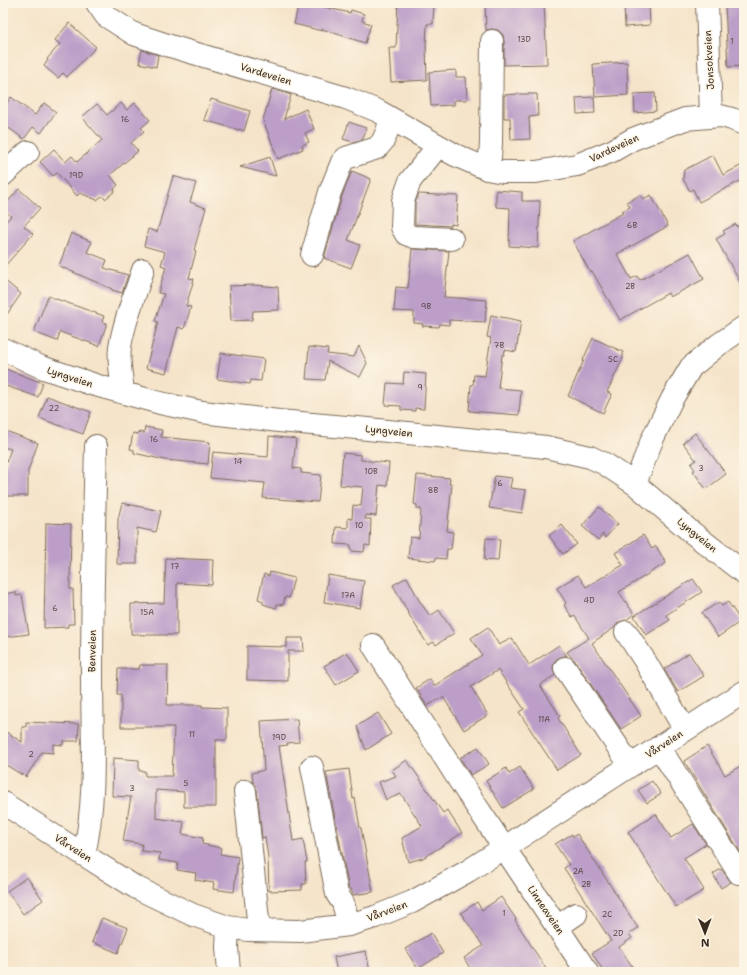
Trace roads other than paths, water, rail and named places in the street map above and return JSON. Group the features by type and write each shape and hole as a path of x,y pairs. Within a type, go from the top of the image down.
{"street":[{"name":"Vardeveien","path":"97,3 106,16 134,34 346,98 378,111 438,146 487,169 503,172 536,172 577,165 612,151 633,139 685,119 721,116 744,124"},
{"name":"Jonsokveien","path":"706,3 711,116"},
{"path":"487,169 491,143 492,41"},
{"path":"312,255 330,192 342,162 346,158 377,148 383,140 392,119"},
{"path":"438,146 410,181 403,200 402,227 406,234 414,236 452,239"},
{"path":"3,175 28,152"},
{"path":"123,393 120,347 125,326 143,270"},
{"path":"634,484 652,440 672,398 691,367 718,345 744,327"},
{"name":"Lyngveien","path":"3,349 40,367 123,393 202,412 546,447 590,457 605,464 634,484 690,531 744,573"},
{"name":"Benveien","path":"84,855 91,794 96,446"},
{"path":"626,632 686,730"},
{"name":"Linneaveien","path":"373,645 459,780 587,972"},
{"path":"565,668 630,765"},
{"name":"Vårveien","path":"3,803 135,887 193,914 228,927 259,930 300,931 349,925 375,917 412,902 468,870 744,692"},
{"path":"659,747 739,873"},
{"path":"312,767 337,894 344,904 349,925"},
{"path":"245,791 249,845 259,930"},
{"path":"557,927 576,914"},
{"path":"228,927 227,947 229,972"}]}
